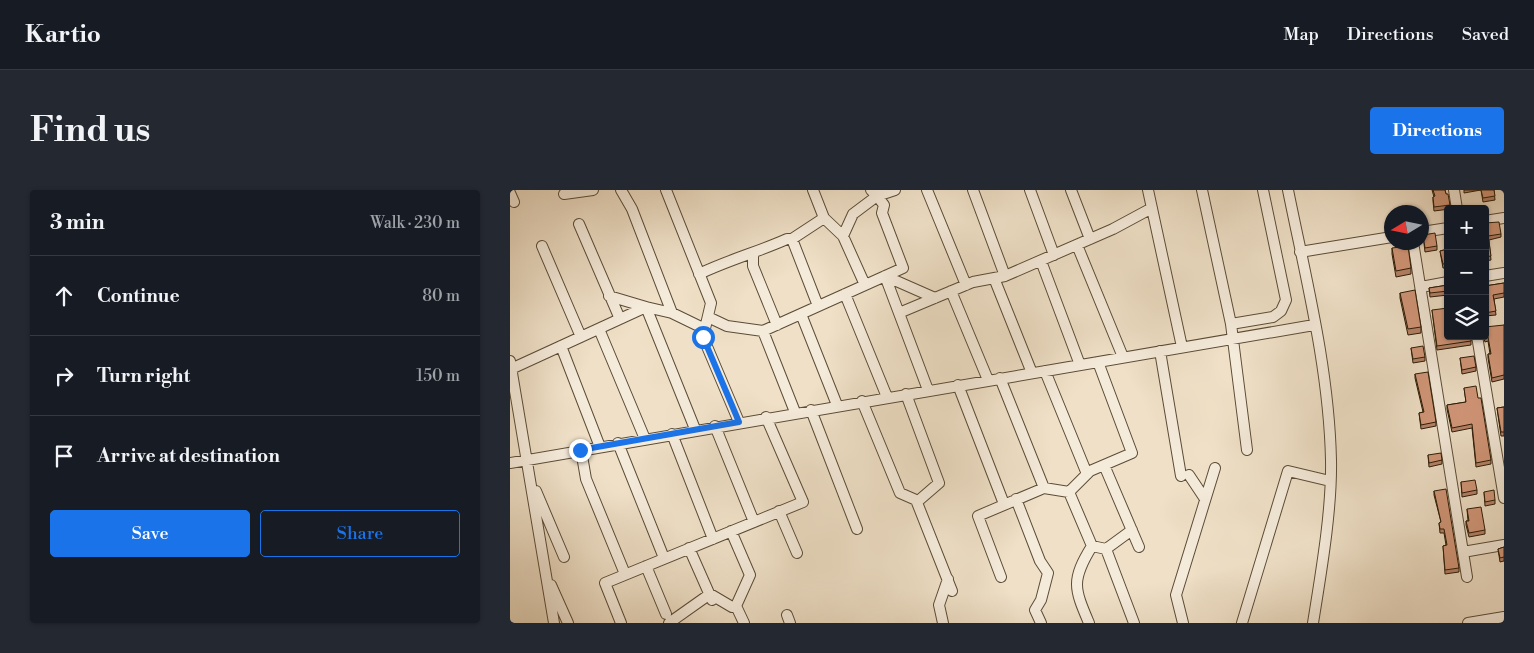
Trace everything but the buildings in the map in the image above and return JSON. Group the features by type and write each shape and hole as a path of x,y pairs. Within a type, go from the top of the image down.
{"street":[{"path":"564,194 593,190"},
{"path":"621,190 632,209 672,313"},
{"path":"666,190 711,303 703,337 739,422"},
{"path":"813,190 824,218 843,236 865,285"},
{"path":"843,236 853,214 874,193 895,190"},
{"path":"927,190 966,285"},
{"path":"973,190 1005,276"},
{"path":"1030,190 1054,255"},
{"path":"1071,190 1090,239"},
{"path":"1148,190 1182,347"},
{"path":"1202,190 1231,324 1247,450"},
{"path":"1263,190 1286,300 1281,311 1280,331"},
{"path":"1288,190 1324,371 1329,420 1330,481 1313,623"},
{"path":"1454,190 1456,205"},
{"path":"708,318 727,326 763,331 903,268 882,213 884,205 874,193"},
{"path":"899,313 966,285 1005,276 1090,239 1152,208"},
{"path":"699,274 724,262 753,254 787,239 792,239 824,218"},
{"path":"1489,220 1504,218"},
{"path":"579,224 620,319"},
{"path":"1429,231 1444,229"},
{"path":"1300,252 1384,238"},
{"path":"792,239 818,306"},
{"path":"1077,244 1123,357"},
{"path":"542,246 581,337"},
{"path":"1414,250 1468,577"},
{"path":"753,254 753,266 777,325"},
{"path":"1041,261 1080,365"},
{"path":"1489,275 1504,273"},
{"path":"885,276 935,298"},
{"path":"885,276 928,390"},
{"path":"994,278 1032,373"},
{"path":"1421,287 1444,283"},
{"path":"951,291 988,380"},
{"path":"845,294 887,397"},
{"path":"610,296 646,308 672,313 705,329"},
{"path":"554,623 511,365 560,346 646,308"},
{"path":"646,308 696,430"},
{"path":"1231,324 1273,316 1281,311"},
{"path":"801,314 837,406"},
{"path":"510,463 766,417 1314,325"},
{"path":"599,329 645,438"},
{"path":"763,331 796,412"},
{"path":"1478,340 1504,498"},
{"path":"560,346 600,447"},
{"path":"1160,351 1185,476 1206,499"},
{"path":"1069,492 1087,474 1132,453 1098,362"},
{"path":"1045,370 1087,474"},
{"path":"1000,378 1044,488"},
{"path":"958,385 1004,504"},
{"path":"906,394 939,483 917,502"},
{"path":"862,401 900,493 917,502 952,591"},
{"path":"811,410 857,530"},
{"path":"621,623 604,583 803,502 766,417"},
{"path":"715,426 754,522"},
{"path":"672,434 713,538"},
{"path":"618,443 664,558"},
{"path":"580,450 586,479 625,574"},
{"path":"1104,465 1139,547"},
{"path":"1182,623 1176,595 1215,468"},
{"path":"1242,623 1288,471 1330,481"},
{"path":"530,477 564,557"},
{"path":"1001,577 978,516 1044,488 1069,492"},
{"path":"1069,492 1092,546"},
{"path":"1016,499 1040,561 1048,573 1041,600 1035,610 1041,623"},
{"path":"779,511 797,553"},
{"path":"1092,546 1106,549 1132,530"},
{"path":"731,531 750,575 736,606 744,623"},
{"path":"1464,552 1504,545"},
{"path":"1089,623 1076,592 1079,566 1092,546"},
{"path":"689,548 711,598 732,607 736,606"},
{"path":"1106,549 1134,623"},
{"path":"646,566 667,618 711,598"},
{"path":"545,570 568,623"},
{"path":"943,623 939,605 948,579"},
{"path":"1468,623 1504,617"}],"route":[{"path":"580,450 739,422 703,337"}]}
